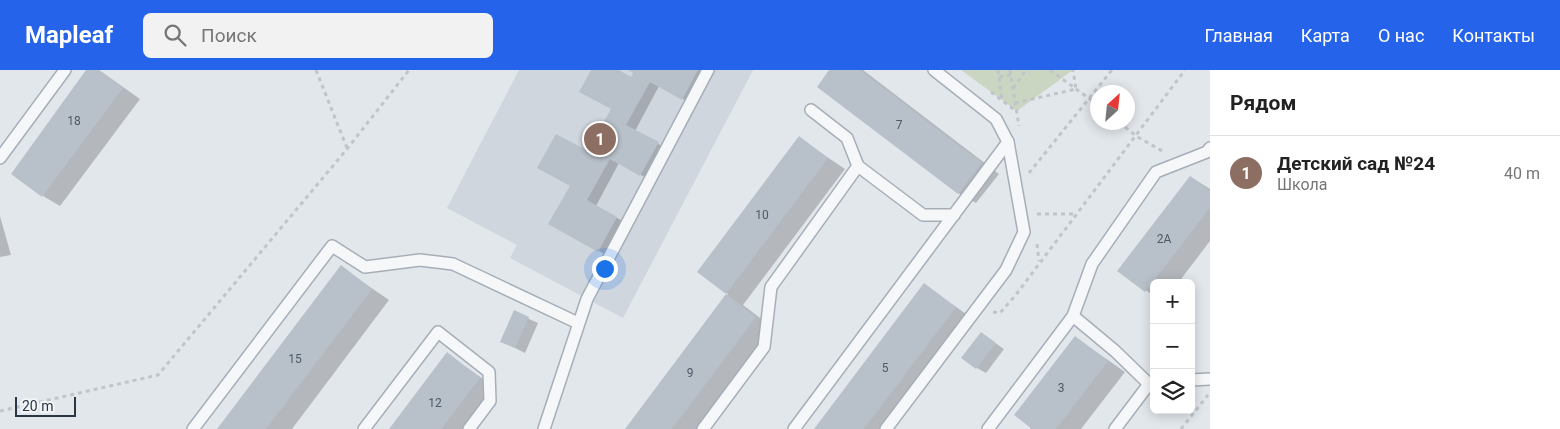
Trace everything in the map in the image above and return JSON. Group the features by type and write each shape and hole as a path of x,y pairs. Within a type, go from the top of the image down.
{"lane":[{"path":"0,158 65,70"},
{"path":"544,429 587,299 708,70"},
{"path":"886,429 1006,270 1024,232 1008,142 996,119 934,70"},
{"path":"811,110 847,138 858,166 923,215 954,215"},
{"path":"794,429 1008,142"},
{"path":"988,429 1073,316 1092,264 1156,172 1207,152 1210,148"},
{"path":"703,429 764,347 771,287 858,166"},
{"path":"193,429 332,246 365,267 420,260 454,264 578,324"},
{"path":"1073,316 1150,383"},
{"path":"364,429 438,332 489,372 490,401 469,429"},
{"path":"1195,380 1210,379"},
{"path":"1116,429 1150,385"}],"path":[{"path":"316,70 347,149"},
{"path":"0,411 158,375 347,149 409,70"},
{"path":"998,70 1002,101"},
{"path":"1010,70 1017,111"},
{"path":"1013,88 1026,70"},
{"path":"1050,70 1089,99"},
{"path":"1073,70 1076,89"},
{"path":"1025,177 1112,70"},
{"path":"1180,70 1181,75"},
{"path":"974,312 1000,312 1015,296 1185,70"},
{"path":"999,78 1011,75"},
{"path":"1015,103 1076,89"},
{"path":"1129,130 1180,161"},
{"path":"1032,214 1076,214"},
{"path":"1181,429 1210,392"}],"shaded area":[{"path":"519,70 753,70 623,318 510,258 517,245 447,208"}],"green space":[{"path":"961,70 1073,70 1017,111"}],"building":[{"path":"86,70 99,70 123,88 42,197 11,174"},
{"path":"591,70 619,70 631,77 633,73 628,70 698,70 682,100 650,82 626,125 659,142 640,176 610,159 587,200 617,217 598,252 548,224 570,186 537,168 556,134 588,151 611,109 579,92"},
{"path":"829,70 860,70 982,163 958,194 817,87"},
{"path":"799,136 828,158 726,294 697,272"},
{"path":"1190,176 1210,191 1210,208 1155,279 1150,279 1150,286 1145,292 1117,271"},
{"path":"341,265 372,289 266,429 217,429"},
{"path":"924,283 956,307 864,429 814,429"},
{"path":"726,294 756,317 672,429 625,429"},
{"path":"514,310 529,317 515,348 500,342"},
{"path":"981,332 996,343 976,369 961,358"},
{"path":"1075,336 1108,361 1056,429 1032,429 1014,415"},
{"path":"447,352 480,378 441,429 389,429"}],"place":[{"name":"Детский сад №24","path":"600,139"}]}
